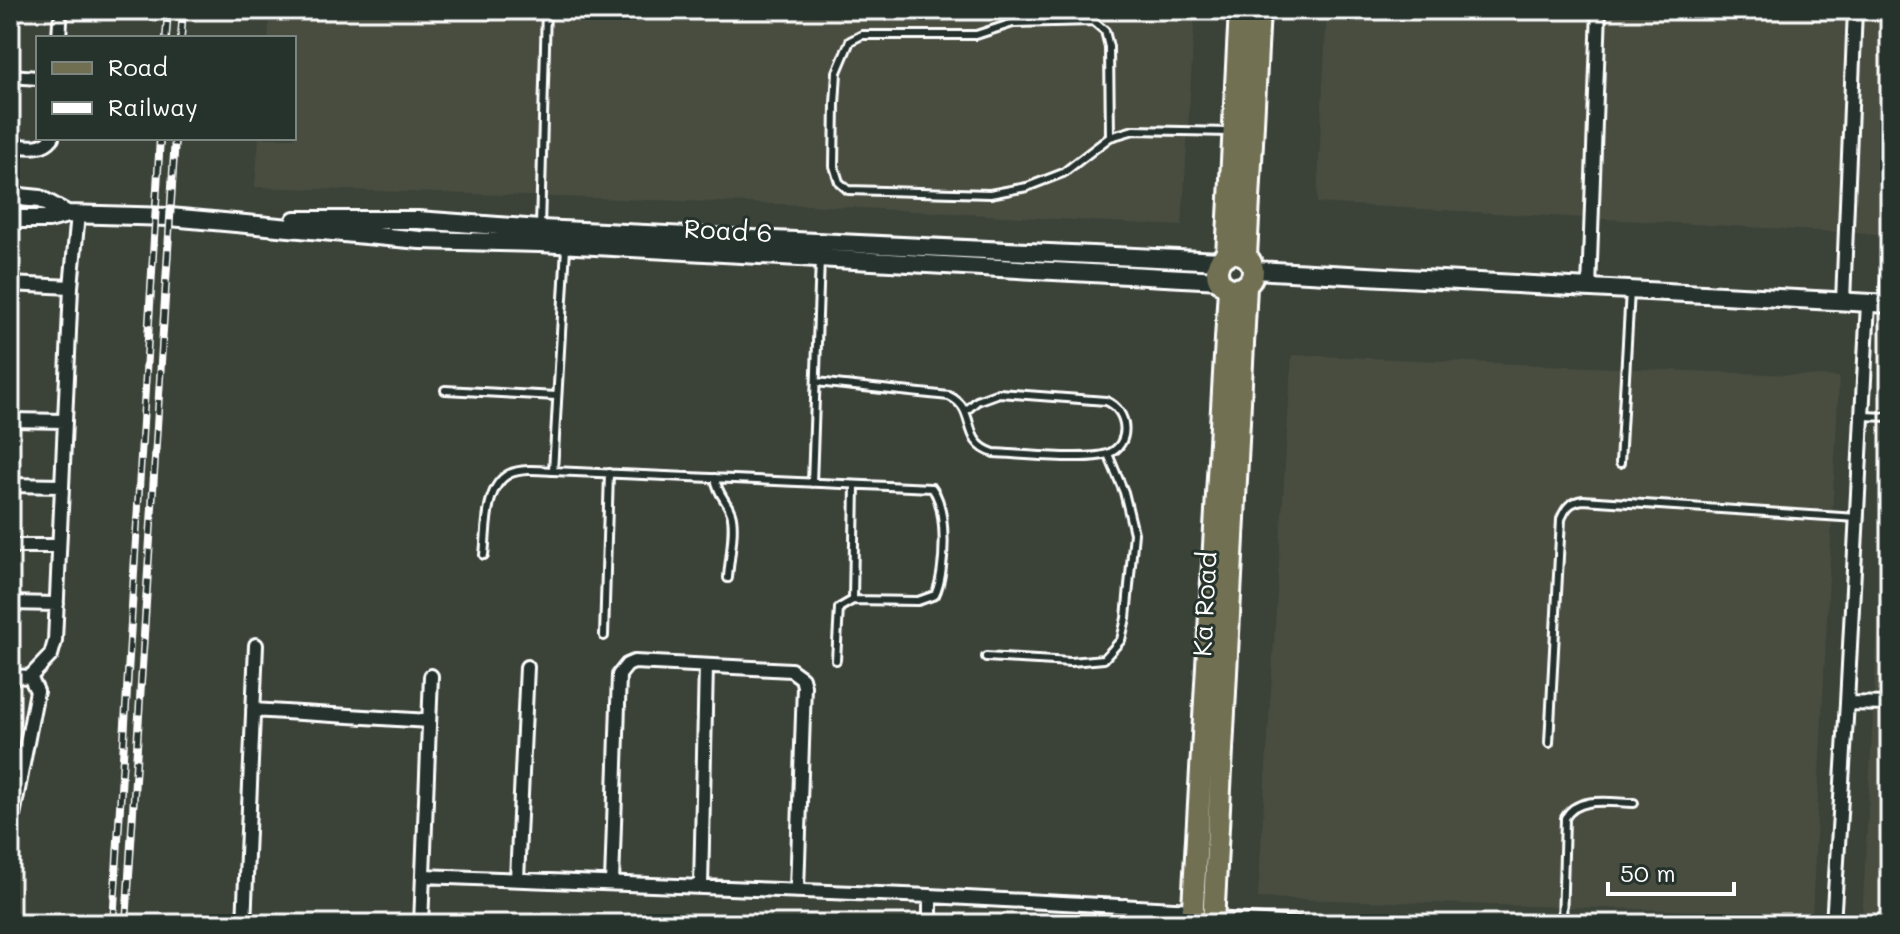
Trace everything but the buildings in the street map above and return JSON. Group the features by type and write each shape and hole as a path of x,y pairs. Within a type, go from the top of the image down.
{"main road":[{"name":"Ka Road","path":"1214,922 1235,271 1233,133 1240,10"},
{"name":"Ka Road","path":"1193,917 1235,271 1259,10"}],"street":[{"path":"1589,289 1599,10"},
{"path":"1843,301 1855,10"},
{"path":"59,36 60,21"},
{"path":"10,76 36,78"},
{"path":"10,145 40,147 51,140"},
{"name":"Road 6","path":"10,196 40,199 72,214"},
{"name":"Road 6","path":"10,219 49,219 72,214 233,221 420,240 540,236 1880,303"},
{"path":"10,676 30,677 51,655 55,641 72,214"},
{"name":"Road 6","path":"540,236 566,245 820,250"},
{"path":"10,305 10,284 71,287"},
{"path":"1833,924 1862,416 1880,303"},
{"path":"10,420 65,421"},
{"path":"10,485 61,486"},
{"path":"10,546 58,546"},
{"path":"10,603 57,604"},
{"path":"244,924 256,645"},
{"path":"612,883 619,675 634,662 791,670 802,678 797,890"},
{"path":"701,886 706,666"},
{"path":"517,879 527,667"},
{"path":"421,924 431,676"},
{"path":"10,831 37,691 30,677"},
{"path":"1847,703 1890,704"},
{"path":"253,710 429,721"},
{"path":"423,876 1125,906 1193,917"},
{"path":"930,896 930,924"},
{"path":"1124,924 1125,906"},
{"path":"1214,922 1299,924"}],"lane":[{"path":"540,236 546,10"},
{"path":"1110,137 1109,47 1105,31 1093,21 1013,23 976,35 862,35 850,41 837,72 834,166 839,182 848,190 990,194 1027,187 1063,173 1110,137 1134,130 1233,133"},
{"path":"1880,303 1890,226"},
{"path":"553,471 566,245"},
{"path":"812,483 820,250"},
{"path":"1620,463 1630,291"},
{"path":"816,382 937,393 958,400 967,410 970,433 984,450 994,453 1096,457 1117,450 1123,440 1124,418 1121,410 1106,401 999,393 977,401 967,410"},
{"path":"445,390 557,396"},
{"path":"1862,416 1890,417"},
{"path":"986,657 1071,662 1104,659 1121,640 1134,533 1124,492 1108,454"},
{"path":"484,555 490,504 499,481 511,473 553,471 932,488 942,508 942,581 935,595 918,601 853,600 839,608 836,660"},
{"path":"604,636 609,473"},
{"path":"715,478 718,495 730,510 733,520 728,578"},
{"path":"853,600 855,485"},
{"path":"1549,743 1561,519 1565,508 1572,502 1583,500 1857,518"},
{"path":"1562,924 1565,818 1569,810 1577,804 1634,803"}],"shaded area":[{"path":"270,10 1195,10 1182,226 810,205 255,187 259,140 296,140 296,36 268,36"},
{"path":"1327,10 1890,10 1890,235 1317,203"},
{"path":"1292,355 1839,377 1812,914 1258,898"},
{"path":"1890,395 1890,924 1862,924"}],"railway":[{"path":"166,36 168,10"},
{"path":"181,36 183,10"},
{"path":"113,924 160,140"},
{"path":"126,924 175,140"}]}
